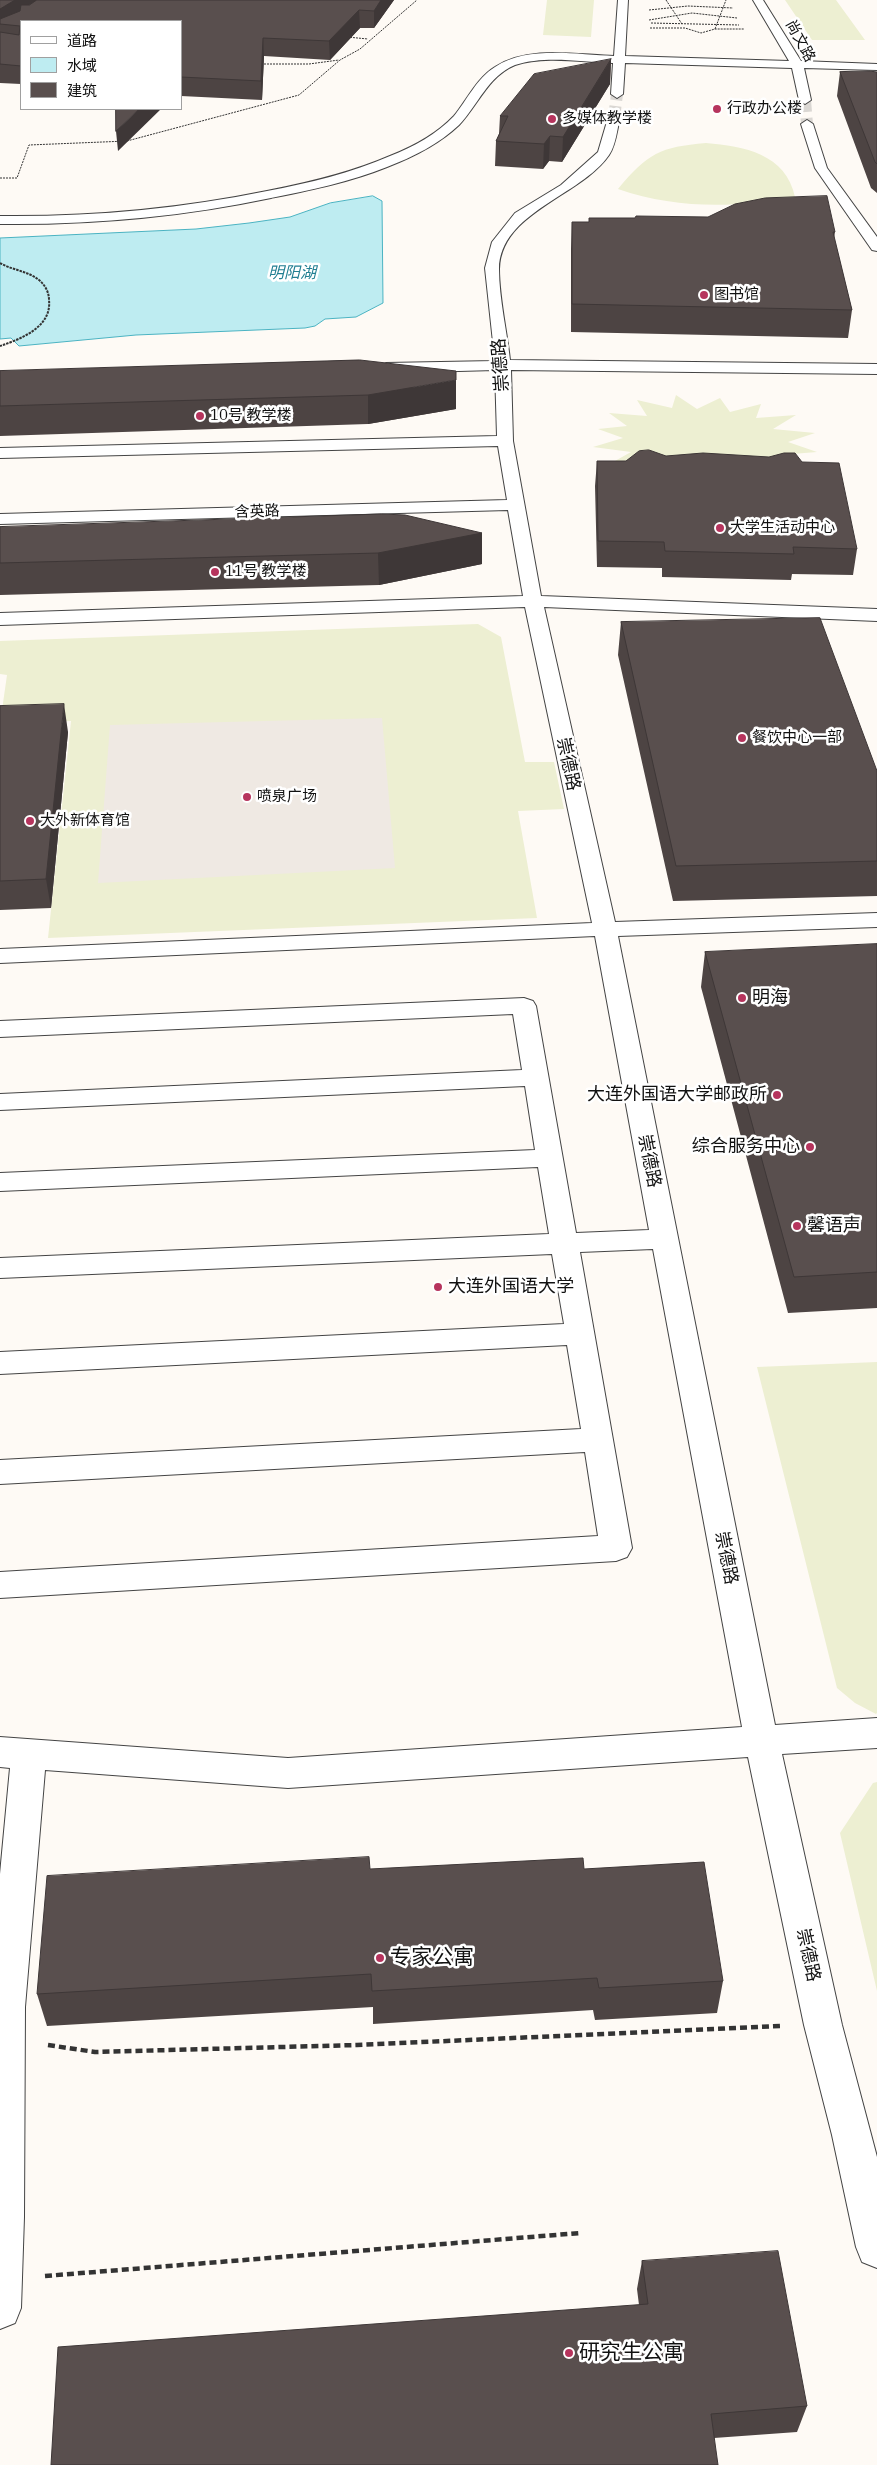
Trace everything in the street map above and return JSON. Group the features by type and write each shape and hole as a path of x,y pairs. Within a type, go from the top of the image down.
{"street":[{"name":"崇德路","path":"623,0 615,106 604,153 566,188 520,216 499,242 492,268 502,365 505,441 514,505 533,601 605,928 762,1739 823,2025 852,2135 877,2247"},
{"name":"尚文路","path":"758,0 797,64 805,100"},
{"path":"0,220 74,219 202,208 322,183 365,170 412,151 456,120 498,70 515,61 539,57 619,58 877,67"},
{"path":"807,124 821,168 877,247"},
{"path":"857,217 877,216"},
{"path":"374,369 502,365 877,369"},
{"path":"0,453 505,441"},
{"name":"含英路","path":"0,519 514,505"},
{"path":"0,619 533,601 877,615"},
{"path":"0,956 605,928 877,920"},
{"path":"0,1029 524,1006 616,1548 0,1585"},
{"path":"0,1102 536,1077"},
{"path":"0,1182 550,1158"},
{"path":"0,1268 664,1240"},
{"path":"0,1363 580,1334"},
{"path":"0,1472 597,1440"},
{"path":"1,2294 6,2007 14,1754 81,1757 288,1773 762,1739 877,1733"}],"path":[{"path":"0,178 16,178 29,144 127,141 299,95 340,60 360,48 417,0"},
{"path":"666,0 685,28"},
{"path":"715,29 726,0"},
{"path":"646,10 670,7 733,8"},
{"path":"743,20 720,15 692,13 644,23 744,25"},
{"path":"647,28 685,28 701,33 715,29 744,29"},
{"path":"339,37 369,39"},
{"path":"260,64 310,64 340,60"},
{"path":"0,263 36,278 48,289 51,304 48,317 33,331 0,346"},
{"path":"6,2007 46,2044 95,2052 357,2045 823,2025"},
{"path":"1,2294 580,2233"}],"green space":[{"path":"547,0 594,0 591,37 543,35"},
{"path":"785,0 836,0 865,40 812,40"},
{"path":"706,143 748,150 773,162 783,171 790,182 795,197 773,201 706,205 640,196 618,189 638,167 656,154 677,147"},
{"path":"676,395 697,409 720,398 730,412 761,404 756,418 796,415 773,429 815,433 788,442 817,452 780,455 802,468 606,466 631,452 593,447 623,438 598,429 627,426 609,413 647,416 637,400 672,408"},
{"path":"478,624 501,637 525,762 554,762 564,809 518,811 537,918 48,938 71,721 0,724 7,675 0,674 0,641"},
{"path":"877,1362 876,1714 855,1703 837,1688 757,1367"},
{"path":"877,1782 877,1991 840,1833 873,1783"}],"shaded area":[{"name":"喷泉广场","path":"382,718 395,868 98,883 110,725"}],"water":[{"name":"明阳湖","path":"373,196 382,201 383,303 356,317 325,319 315,326 305,328 136,335 19,346 11,338 0,339 0,238 196,229 290,217 330,203"}],"building":[{"path":"0,0 15,0 0,9"},
{"path":"37,0 381,0 374,11 359,10 329,41 263,38 261,81 182,77 182,20 20,20 20,26 0,24 0,19 20,11 21,5 29,5"},
{"path":"20,26 20,66 0,64 0,32 19,35"},
{"path":"611,59 563,137 550,136 544,144 496,141 508,116 500,116 534,74"},
{"path":"840,72 877,72 877,164"},
{"path":"116,110 138,110 116,131"},
{"name":"图书馆","path":"827,196 835,232 833,232 852,310 572,304 572,222 589,222 589,218 635,218 636,216 708,217 735,204 765,198"},
{"path":"360,360 456,371 456,380 368,395 0,406 0,371"},
{"name":"大学生活动中心","path":"649,450 666,456 703,453 769,457 784,453 795,453 802,462 839,463 857,549 793,547 794,554 665,551 664,542 598,541 597,461 626,461 639,451"},
{"path":"382,514 405,515 482,533 378,553 0,563 0,527"},
{"name":"餐饮中心一部","path":"820,618 877,771 877,861 676,866 621,622"},
{"name":"大外新体育馆","path":"64,704 46,879 0,881 0,706"},
{"name":"综合服务中心","path":"877,944 877,1272 794,1277 705,952"},
{"name":"专家公寓","path":"369,1857 370,1869 583,1858 584,1869 704,1862 723,1981 599,1988 597,1978 372,1991 371,1974 37,1994 47,1876"},
{"name":"研究生公寓","path":"778,2251 807,2406 711,2414 718,2465 51,2465 58,2347 648,2304 642,2261"}],"tunnel":[{"path":"614,118 617,94"},
{"path":"805,100 807,124"}],"place":[{"name":"行政办公楼","path":"717,109"},
{"name":"多媒体教学楼","path":"552,119"},
{"name":"图书馆","path":"704,295"},
{"name":"10号 教学楼","path":"200,416"},
{"name":"大学生活动中心","path":"720,528"},
{"name":"11号 教学楼","path":"215,572"},
{"name":"餐饮中心一部","path":"742,738"},
{"name":"喷泉广场","path":"247,797"},
{"name":"大外新体育馆","path":"30,821"},
{"name":"明海","path":"742,998"},
{"name":"大连外国语大学邮政所","path":"777,1095"},
{"name":"综合服务中心","path":"810,1147"},
{"name":"馨语声","path":"797,1226"},
{"name":"大连外国语大学","path":"438,1287"},
{"name":"专家公寓","path":"380,1958"},
{"name":"研究生公寓","path":"569,2353"}]}
